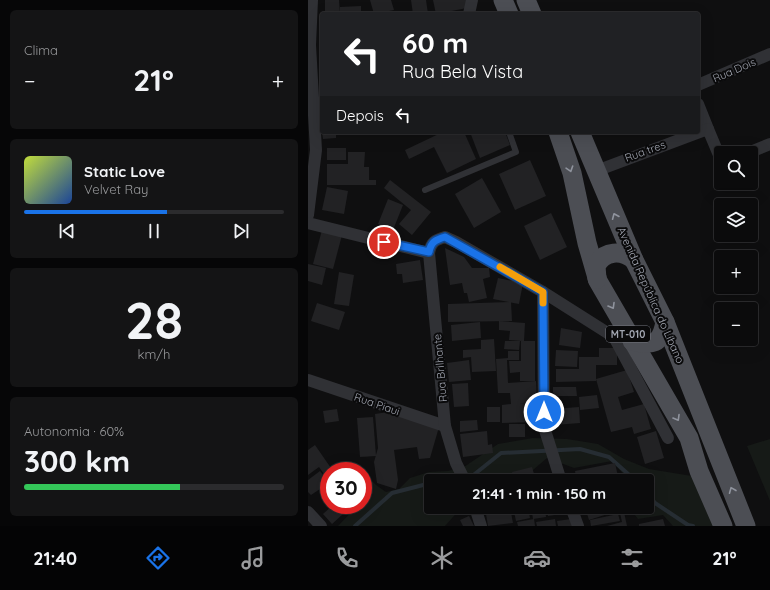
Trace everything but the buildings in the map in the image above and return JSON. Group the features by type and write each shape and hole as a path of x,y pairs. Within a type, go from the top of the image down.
{"main road":[{"path":"503,0 508,12"},
{"path":"526,0 531,12"},
{"name":"MT-010","path":"559,134 572,173 587,243 598,281 623,339 688,438 699,471 723,526"},
{"name":"Avenida República do Líbano","path":"581,134 634,260 665,322 746,526"},
{"path":"598,281 596,266 602,258 613,253 621,253 634,260"},
{"path":"623,339 648,345 662,334 665,322"}],"street":[{"path":"308,215 316,150 312,0"},
{"path":"469,12 472,0"},
{"name":"Rua Dois","path":"700,84 770,54"},
{"path":"700,109 715,146"},
{"name":"Rua tres","path":"700,132 708,129"},
{"name":"Rua tres","path":"596,171 695,134"},
{"path":"758,149 770,144"},
{"path":"308,222 429,252 431,245 435,240 445,237 623,339 668,438"},
{"name":"Rua Brilhante","path":"429,252 446,426 456,463 462,474"},
{"path":"543,292 544,427 559,474"},
{"name":"Rua Piaui","path":"308,380 446,426"},
{"path":"308,512 321,526"},
{"path":"477,514 481,526"},
{"path":"574,514 578,526"}],"lane":[{"path":"425,190 516,152 510,134"}],"shaded area":[{"path":"533,438 567,439 598,444 624,459 649,469 698,477 720,526 673,526 663,515 638,519 634,514 654,514 654,474 623,474 612,461 574,468 547,458 533,470 521,474 424,474 424,514 456,514 445,526 338,526 349,514 372,514 372,481 386,492 399,489 410,478 429,472 448,471 464,467 498,444"},
{"path":"770,439 770,501 747,446"}],"waterway":[{"path":"475,474 501,453 580,449 609,457 628,474"},
{"path":"355,526 392,493 424,485"},
{"path":"654,502 688,525 693,526"}],"slow traffic":[{"path":"500,267 543,292 543,303"}],"route":[{"path":"384,242 429,252 431,245 435,240 445,237 543,292 544,412"}]}
